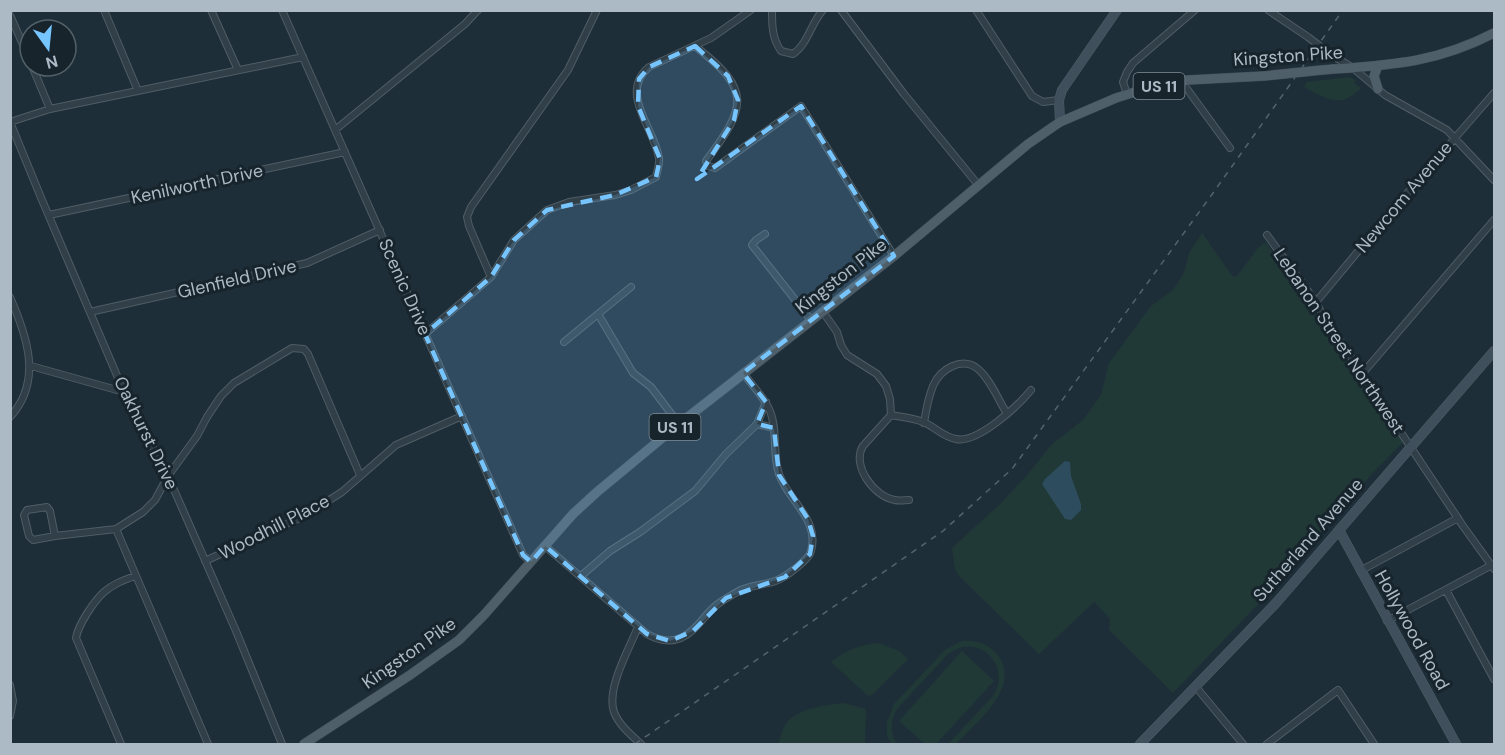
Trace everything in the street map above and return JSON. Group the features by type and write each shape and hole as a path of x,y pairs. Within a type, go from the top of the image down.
{"main road":[{"name":"Kingston Pike","path":"303,744 410,675 459,640 471,630 573,514 597,492 743,373 894,256 1028,144 1060,122 1126,94 1182,82 1415,62 1435,57 1494,33"},
{"path":"1378,66 1374,76 1378,89"}],"street":[{"path":"104,10 138,91"},
{"path":"211,10 238,70"},
{"name":"Scenic Drive","path":"282,10 523,555 531,562"},
{"path":"335,130 465,24 478,10"},
{"path":"491,277 467,217 471,207 568,70 597,10"},
{"path":"425,334 491,277 514,240 547,210 569,201 615,195 631,190 656,177 660,159 638,106 639,79 649,68 696,46 751,10"},
{"path":"772,10 772,31 776,44 781,51 793,54 801,49 823,10"},
{"path":"841,10 904,94 979,186"},
{"path":"976,10 1032,96 1042,102 1059,100"},
{"path":"1060,122 1059,100 1062,90 1117,10"},
{"path":"1126,94 1123,82 1130,67 1195,10"},
{"path":"1268,10 1353,68 1406,108 1437,122 1455,136 1494,180"},
{"path":"10,15 18,33"},
{"path":"696,46 728,76 738,100 734,120 706,161 708,166 715,168 801,106 894,256"},
{"name":"Oakhurst Drive","path":"282,744 236,630 168,476 124,392 10,122 50,109 303,57"},
{"path":"37,78 50,109"},
{"path":"1182,82 1230,148"},
{"name":"Newcom Avenue","path":"1316,302 1455,136 1494,93"},
{"name":"Kenilworth Drive","path":"49,215 345,152"},
{"path":"1362,374 1494,220"},
{"name":"Glenfield Drive","path":"90,312 307,263 380,230"},
{"path":"765,234 752,245 812,320"},
{"name":"Lebanon Street Northwest","path":"1267,235 1316,302 1320,312 1493,567"},
{"path":"564,342 631,287"},
{"path":"10,297 25,331 31,366 26,392 10,417"},
{"path":"823,312 837,332 847,355 877,374 886,386 890,399 891,415 859,451 859,464 864,474 884,496 895,501 909,500"},
{"path":"598,314 633,373 651,387 679,424"},
{"path":"54,536 50,511 47,507 27,510 24,515 29,536 33,540 116,529 142,512 155,500 168,476 197,436 221,396 234,383 292,348 304,349 308,354 360,475"},
{"name":"Sutherland Avenue","path":"1140,744 1270,609 1494,351"},
{"path":"924,423 934,383 942,373 959,363 967,363 981,372 1006,412"},
{"path":"31,366 124,392"},
{"path":"545,546 638,627 657,640 670,641 681,638 693,630 714,607 739,590 785,577 810,554 813,536 808,519 789,494 779,475 771,413 766,402 743,373"},
{"path":"891,415 924,423 957,440 968,439 978,436 990,427 1020,403 1031,390"},
{"path":"581,576 610,551 640,532 695,490 726,454 757,424 766,402"},
{"name":"Woodhill Place","path":"205,561 304,516 342,492 396,445 462,416"},
{"path":"757,424 774,428"},
{"path":"1360,571 1458,518"},
{"path":"116,529 208,744"},
{"name":"Hollywood Road","path":"1339,530 1456,744"},
{"path":"1388,621 1493,567"},
{"path":"122,744 76,638 77,629 103,593 116,584 135,576"},
{"path":"1446,590 1494,679"},
{"path":"638,627 613,689 612,702 618,720 640,743"},
{"path":"10,685 13,701 10,716"},
{"path":"1196,687 1243,744"},
{"path":"1267,744 1338,690 1374,744"}],"highlighted area":[{"path":"695,46 728,76 738,100 734,120 697,179 801,106 894,256 743,373 766,402 757,424 774,428 779,475 808,519 813,536 810,554 785,577 726,598 693,631 670,641 647,634 545,546 531,562 523,555 425,334 491,277 514,240 547,210 615,195 656,177 660,159 638,106 639,79 649,67"}],"green space":[{"path":"1349,77 1356,80 1354,83 1361,88 1346,99 1326,98 1304,87 1307,82"},
{"path":"1202,233 1233,277 1237,276 1258,248 1266,242 1403,442 1370,476 1277,587 1173,693 1109,630 1110,619 1094,602 1039,654 959,576 955,569 952,548 1001,503 1051,445 1083,420 1101,395 1109,363 1151,306 1173,290 1184,273 1189,253"},
{"path":"962,641 986,645 997,654 1004,666 1001,691 994,703 956,744 948,744 993,696 998,684 995,663 989,655 970,646 959,648 948,654 897,709 892,727 897,744 891,744 887,736 887,722 894,704 945,650"},
{"path":"879,643 899,651 908,659 872,695 868,696 831,662 854,648"},
{"path":"962,651 994,681 936,744 925,744 899,721"},
{"path":"844,703 866,709 865,744 778,744 786,724 796,715 816,707"}],"water":[{"path":"1065,461 1070,462 1071,476 1081,504 1081,510 1071,520 1065,519 1042,484"}],"railway":[{"path":"635,744 943,531 1012,469 1343,10"}]}
